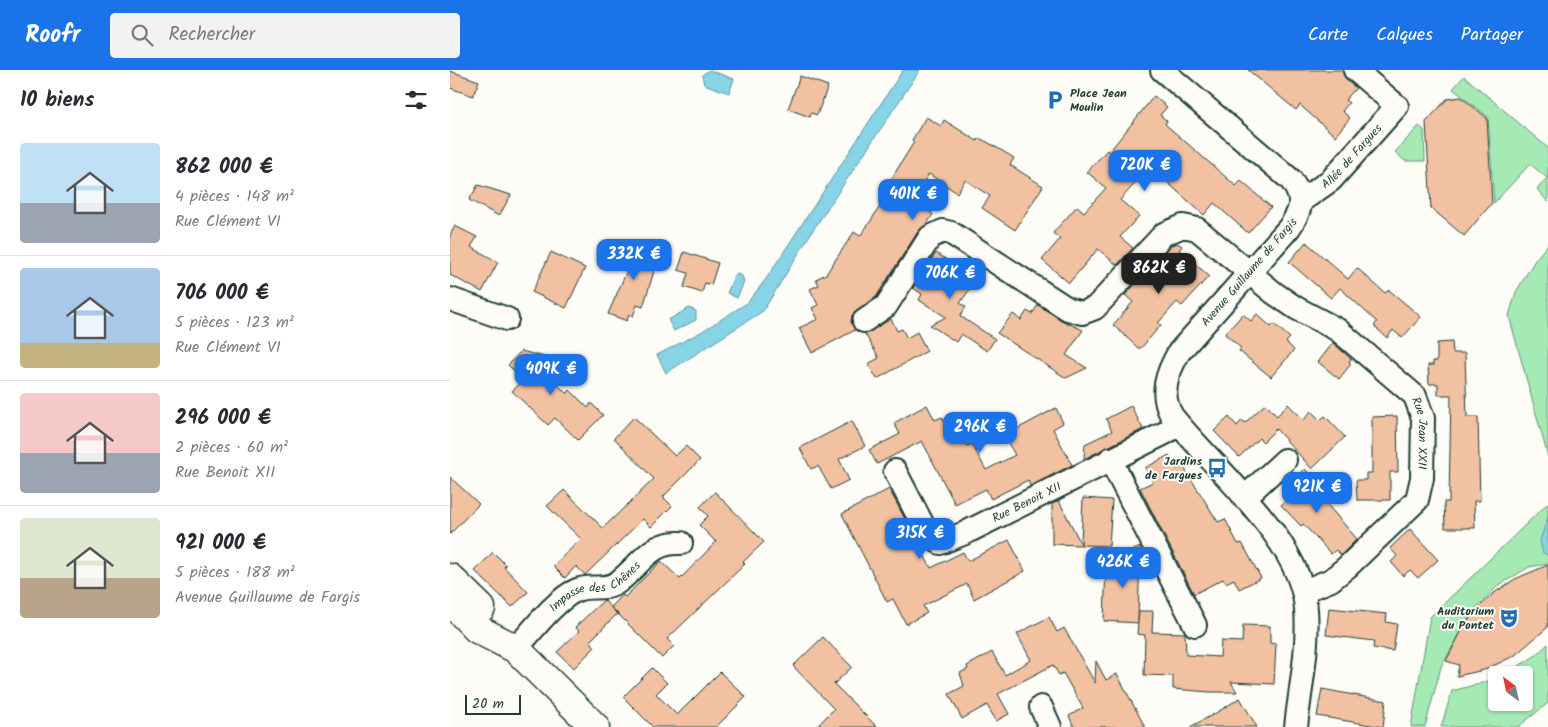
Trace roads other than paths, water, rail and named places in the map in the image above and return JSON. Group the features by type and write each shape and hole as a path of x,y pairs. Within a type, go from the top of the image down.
{"main road":[{"path":"450,578 499,625 513,641 516,649"},
{"path":"450,601 477,629 516,649 595,727"}],"street":[{"name":"Avenue Guillaume de Fargis","path":"1162,70 1284,174 1298,190 1301,201 1299,214 1289,228 1179,352 1170,368 1165,398 1166,406 1178,424 1244,498 1284,547 1297,569 1304,591 1306,627 1296,727"},
{"name":"Allée de Fargues","path":"1301,201 1331,180 1398,106 1355,70"},
{"name":"Rue Jean XXII","path":"864,320 886,306 930,237 943,231 951,233 1068,309 1082,313 1095,308 1164,234 1183,226 1197,229 1296,308 1338,330 1415,396 1421,409 1422,478 1418,500 1331,580 1304,591"},
{"path":"450,299 507,319"},
{"name":"Rue Benoit XII","path":"895,471 927,533 940,543 965,533 1165,433 1178,424"},
{"path":"1110,460 1195,624"},
{"path":"1244,498 1284,460"},
{"name":"Impasse des Chênes","path":"516,649 561,602 578,589 608,588 618,582 655,548 668,542 681,543"},
{"path":"1041,707 1050,727"}],"water":[{"path":"709,70 734,79 729,93 704,84 702,75"},
{"path":"903,70 920,70 813,230 763,311 666,373 657,355 701,332 747,303 766,279"},
{"path":"738,274 742,276 744,282 737,298 727,293 734,276"},
{"path":"689,308 696,311 696,320 674,331 668,320"},
{"path":"1548,516 1548,555 1543,553 1540,541"}],"place":[{"name":"Place Jean Moulin","path":"1055,100"},
{"name":"Jardins de Fargues","path":"1217,468"},
{"name":"Auditorium du Pontet","path":"1509,618"}]}
